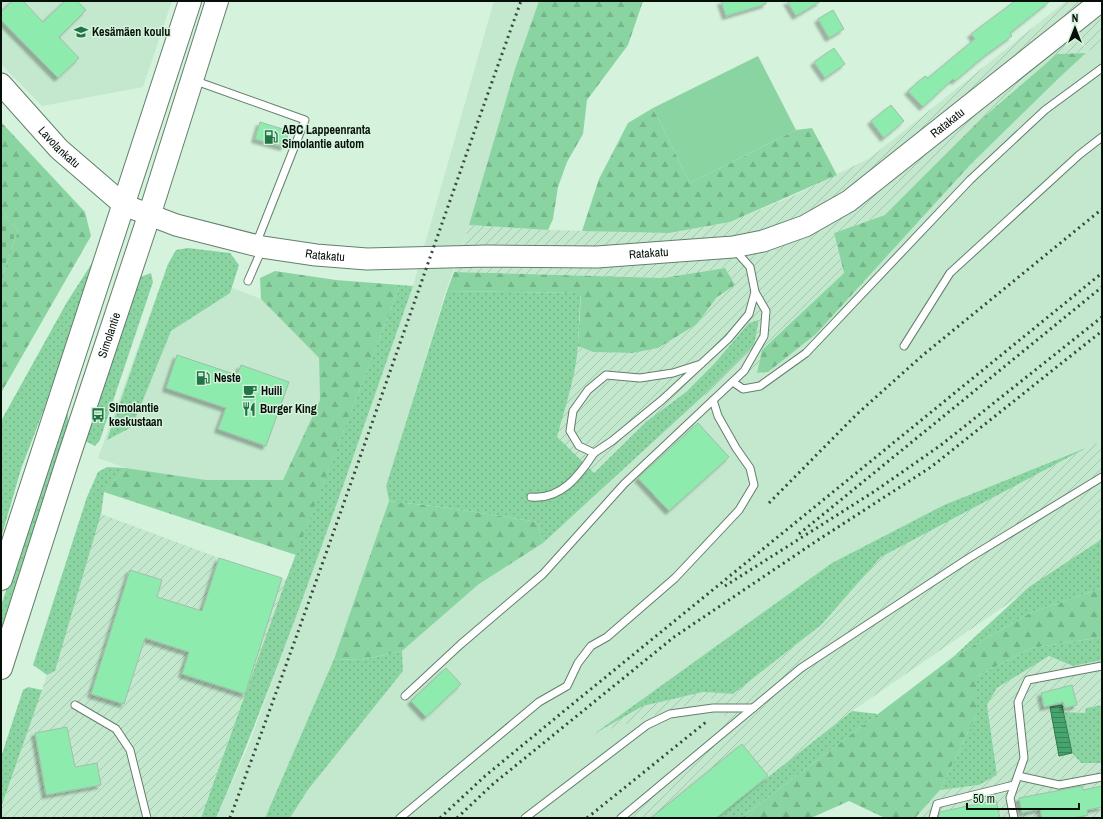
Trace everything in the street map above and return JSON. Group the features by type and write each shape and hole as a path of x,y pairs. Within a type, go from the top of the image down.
{"main road":[{"path":"1,579 190,1"},
{"name":"Simolantie","path":"1,668 69,456 149,216 217,1"},
{"name":"Ratakatu","path":"124,205 149,216 259,246 316,255 368,259 487,256 597,257 733,247 764,241 805,226 849,201 1101,1"},
{"name":"Lavolankatu","path":"6,92 59,149 124,205"}],"lane":[{"path":"733,382 743,389 760,386 806,353 970,180 1045,110 1102,68"},
{"path":"191,80 304,120 248,281"},
{"path":"904,346 950,273 1079,155 1102,137"},
{"path":"405,696 460,644 543,574 624,484 744,371 764,336 766,311 755,292 750,267 733,247"},
{"path":"531,497 543,498 559,492 582,472 594,453 612,441 656,405 701,364 728,339 749,314 755,292"},
{"path":"594,453 579,446 570,431 573,411 588,390 606,375 640,378 673,373 701,364"},
{"path":"400,818 539,702 567,686 578,663 591,646 607,637 675,578 739,510 754,485 752,474 750,468 736,448 718,416 713,400"},
{"path":"621,818 801,668 969,558 1102,477"},
{"path":"1014,818 1010,798 1024,758 1018,702 1028,680 1102,666"},
{"path":"75,705 116,729 130,750 147,818"},
{"path":"525,818 538,806 647,725 670,714 713,708 753,708"},
{"path":"1018,776 1059,785 1102,777"},
{"path":"933,818 937,804 1014,784"}],"shaded area":[{"name":"Kesämäen koulu","path":"1,1 172,1 143,87 42,106 1,64"},
{"path":"494,1 539,1 515,69 469,225 446,291 386,486 389,501 334,659 265,818 216,818 249,744 314,567 413,286"},
{"path":"1066,1 1102,1 1102,42 1086,53 1057,54 978,122 885,215 834,233 844,273 762,350 757,373 703,396 754,345 759,320 686,392 647,421 594,473 556,437 570,390 578,346 593,352 632,353 697,324 717,297 735,285 725,268 663,278 454,272 469,225 548,230 669,233 730,222 795,195 870,158"},
{"path":"1102,42 1102,441 944,505 832,563 596,733 710,698 728,720 616,818 290,818 307,791 403,671 402,651 479,584 543,543 703,396 757,373 768,372 816,334 970,165 1060,77 1086,53"},
{"path":"168,264 261,299 319,358 320,400 283,480 206,480 126,468 98,458"},
{"path":"1102,441 1102,539 852,711 716,818 616,818 728,720 710,698 594,734 643,706 703,692 733,694 821,625 881,557"},
{"path":"101,514 219,558 286,580 201,818 1,818 1,809 47,675 55,671"},
{"path":"1049,656 1073,666 1102,660 1102,705 1086,708 1085,713 1064,712 1062,705 1059,756 1072,753 1081,763 1102,763 1102,818 915,818 940,790 979,785 997,775 987,705 997,688"},
{"path":"1062,705 1072,753 1059,756 1050,707"}],"green space":[{"path":"539,1 643,1 628,45 587,100 583,134 567,162 558,187 553,219 548,230 469,225 515,69"},
{"path":"1086,53 970,165 816,334 768,372 757,373 762,350 844,273 834,233 885,215 978,122 1057,54"},
{"path":"758,56 796,130 690,183 653,108"},
{"path":"653,108 690,183 796,130 812,128 837,175 730,222 669,233 582,231 599,179 628,123"},
{"path":"1,122 85,212 91,236 1,393 1,282 18,230 1,212"},
{"path":"1,212 18,230 1,282"},
{"path":"188,248 230,253 239,265 230,293 171,331 132,427 107,440 168,264 176,250"},
{"path":"96,257 44,409 21,469 1,538 1,421 67,302"},
{"path":"725,268 735,285 717,297 697,324 658,348 632,353 593,352 578,346 581,293 447,291 454,272 663,278"},
{"path":"275,271 336,280 400,285 296,555 104,492 126,468 206,480 283,480 320,400 319,358 261,299 260,278"},
{"path":"151,273 153,282 100,440 95,446 85,441 138,278"},
{"path":"400,285 413,286 295,620 270,686 216,818 201,818 286,580"},
{"path":"447,291 581,293 577,357 570,391 557,437 594,473 647,421 686,392 715,363 749,323 759,320 754,345 703,396 543,543 538,522 449,508 389,501 386,486"},
{"path":"68,403 68,429 1,636 1,606"},
{"path":"1088,447 881,557 821,625 733,694 703,692 643,706 594,734 832,563 944,505"},
{"path":"107,467 126,468 104,492 101,514 55,671 47,675 33,665 87,497 98,472"},
{"path":"389,501 449,508 538,522 543,543 479,584 402,651 361,660 334,659"},
{"path":"1102,539 1102,588 1032,612 953,657 1029,587"},
{"path":"1102,588 1102,637 1032,648 977,676 977,714 940,790 915,818 885,818 849,801 811,818 741,818 953,657 1032,612"},
{"path":"1102,637 1102,660 1073,666 1049,656 997,688 987,705 997,775 979,785 940,790 977,714 977,676 1032,648"},
{"path":"402,651 403,671 307,791 290,818 265,818 334,659 361,660"},
{"path":"28,687 42,690 1,808 1,757 23,690"},
{"path":"1102,705 1102,763 1081,763 1072,753 1064,712 1085,713 1086,708"},
{"path":"852,711 878,714 741,818 716,818"}],"building":[{"path":"12,1 23,1 43,22 65,1 77,1 86,10 59,37 79,58 58,78 1,20 1,12"},
{"path":"721,1 766,1 766,4 726,16"},
{"path":"787,1 821,1 796,16"},
{"path":"1015,1 1050,1 1010,33 1012,36 987,54 955,81 953,79 923,107 908,91 925,76 928,78 975,39 971,34"},
{"path":"833,10 844,29 829,38 818,19"},
{"path":"834,48 845,64 825,78 814,62"},
{"path":"891,105 904,121 884,138 871,121"},
{"path":"260,122 289,131 284,147 255,139"},
{"path":"177,355 237,375 241,365 289,382 266,446 218,429 226,408 166,388"},
{"path":"698,423 729,457 669,511 638,478"},
{"path":"219,558 282,578 245,694 182,674 189,652 145,638 124,704 91,694 130,570 162,580 157,597 202,611"},
{"path":"446,668 461,684 426,717 411,701"},
{"path":"1072,685 1077,705 1065,708 1063,702 1044,707 1041,693"},
{"path":"67,727 75,767 97,763 101,785 46,795 35,733"},
{"path":"742,744 768,776 716,818 651,818"},
{"path":"1082,786 1083,790 1102,786 1102,807 1087,810 1088,815 1073,818 1042,818 1040,809 1022,813 1019,798"},
{"path":"996,800 1000,818 938,818 940,812"}],"railway":[{"path":"230,818 304,614 521,1"},
{"path":"769,503 856,415 923,355 1102,209"},
{"path":"440,818 485,776 1102,273"},
{"path":"799,534 1102,287"},
{"path":"725,586 875,491 941,445 1102,317"},
{"path":"457,818 493,784 674,637 818,540 931,467 1102,331"},
{"path":"587,818 706,722"}],"place":[{"name":"Kesämäen koulu","path":"81,32"},
{"name":"ABC Lappeenranta Simolantie autom","path":"271,137"},
{"name":"Neste","path":"203,378"},
{"name":"Huili","path":"250,391"},
{"name":"Burger King","path":"249,409"},
{"name":"Simolantie keskustaan","path":"98,415"}]}
